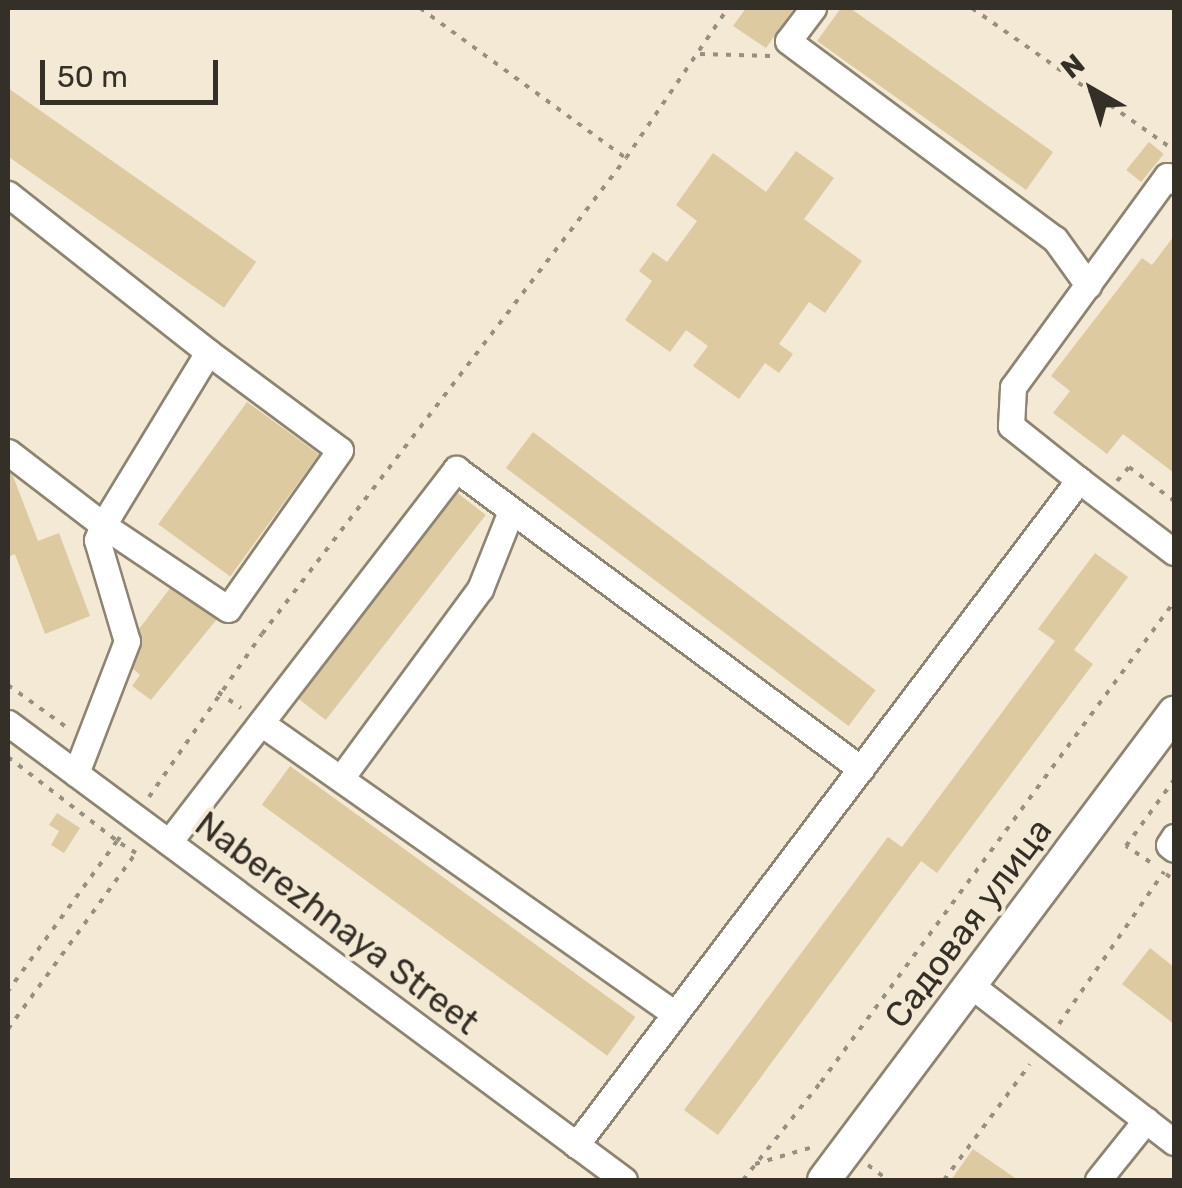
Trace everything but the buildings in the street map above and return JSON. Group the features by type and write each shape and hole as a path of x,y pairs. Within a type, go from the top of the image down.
{"main road":[{"name":"Садовая улица","path":"828,1179 1174,712"}],"street":[{"path":"812,8 788,41 1055,239 1088,285"},
{"path":"1174,181 1167,176 1013,387 1011,426 1174,552"},
{"path":"8,194 340,450 228,609 103,525 8,452"},
{"path":"76,773 127,641 97,540 208,352"},
{"path":"169,842 456,469 861,768"},
{"path":"576,1144 1078,480"},
{"path":"340,778 480,589 512,511"},
{"path":"261,722 675,1014"},
{"name":"Naberezhnaya Street","path":"8,723 624,1180"},
{"path":"1174,837 1169,845 1174,849"},
{"path":"972,986 1174,1142"},
{"path":"1098,1180 1146,1120"}],"path":[{"path":"420,8 626,158"},
{"path":"8,991 135,818 262,634 626,158 728,8"},
{"path":"972,8 1173,145"},
{"path":"700,54 810,58"},
{"path":"743,1180 821,1082 1174,602"},
{"path":"8,685 88,742"},
{"path":"8,757 136,853 8,1030"}]}
